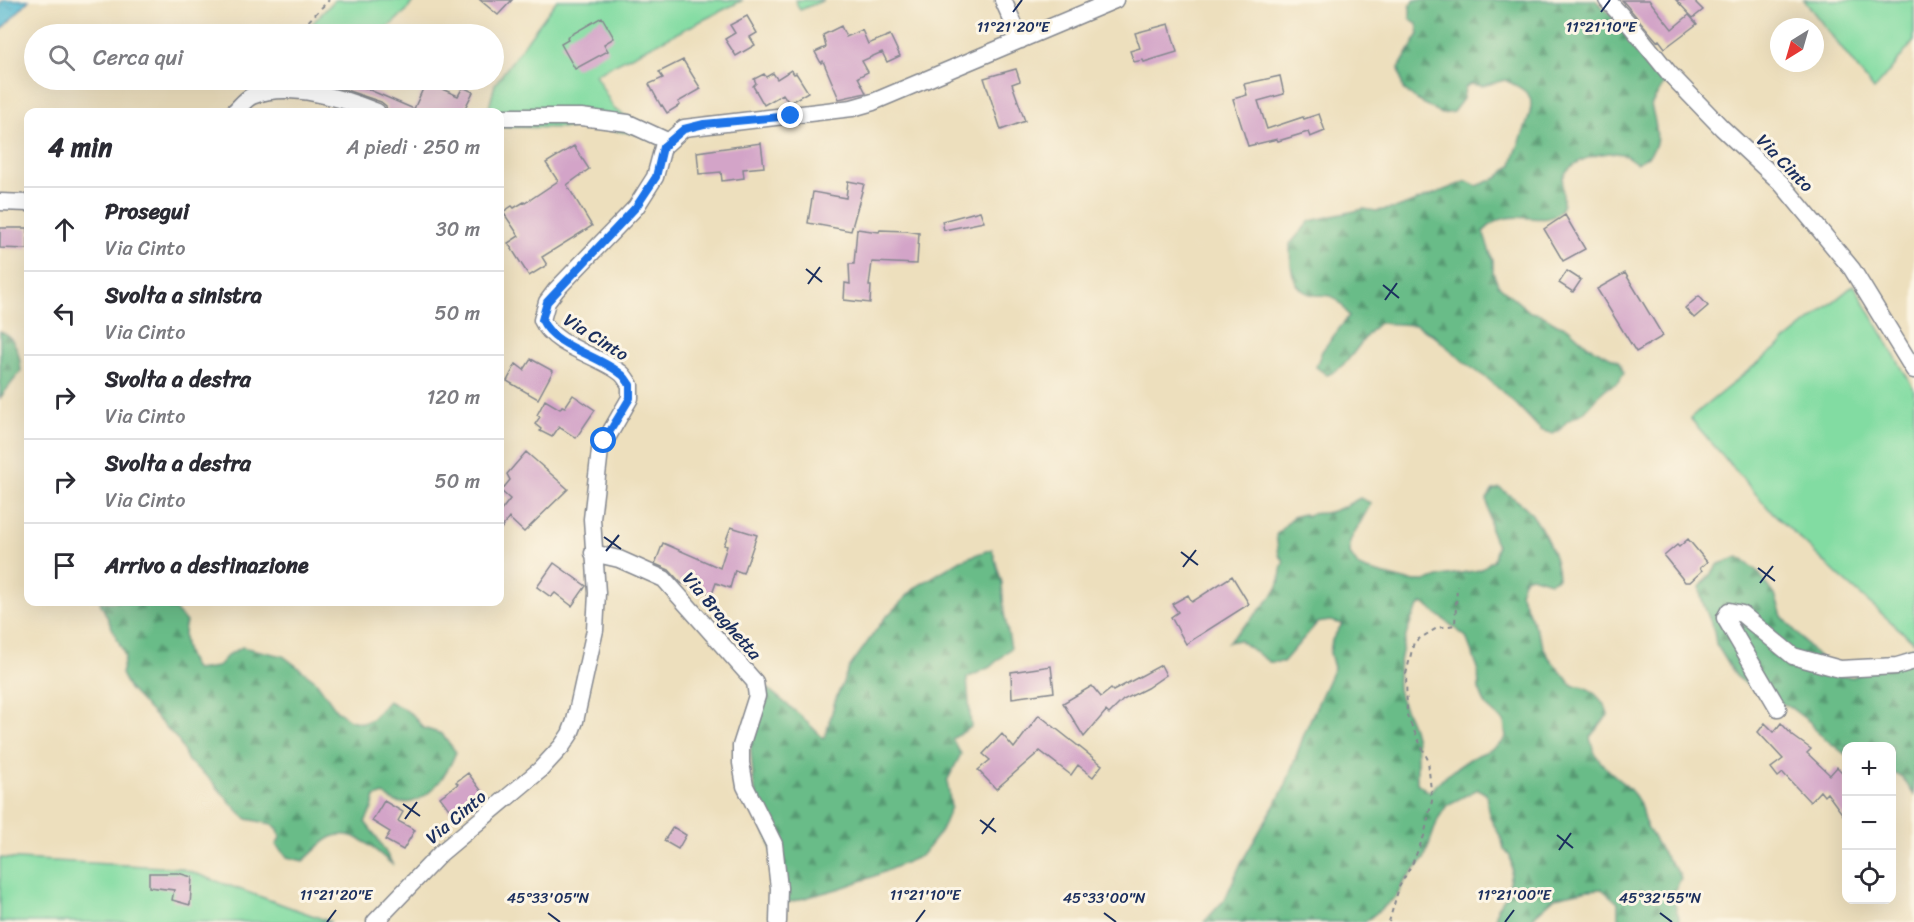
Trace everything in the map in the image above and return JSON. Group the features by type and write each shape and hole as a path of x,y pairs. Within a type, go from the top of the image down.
{"street":[{"path":"1003,0 1021,40"},
{"path":"504,117 580,117 628,123 667,141 684,129 704,124 852,108 873,102 1115,0"},
{"name":"Via Cinto","path":"1606,0 1677,81 1722,128 1781,183 1852,269 1914,370"},
{"path":"238,108 250,97 279,91 334,96 366,108"},
{"name":"Via Cinto","path":"375,922 441,853 540,770 566,740 575,721 595,630 597,593 592,519 600,450 630,398 630,385 621,374 571,346 546,328 542,320 547,302 556,290 636,207 648,190 656,177 663,147 667,141"},
{"path":"0,202 24,203"},
{"name":"Via Braghetta","path":"593,553 619,559 664,579 755,682 758,696 741,746 741,763 746,786 774,844 779,888 778,922"},
{"path":"1778,708 1725,618 1729,611 1742,614 1793,656 1840,669 1897,666 1914,661"}],"path":[{"path":"306,24 329,0"},
{"path":"1389,922 1399,887 1424,836 1432,801 1428,760 1407,716 1406,674 1414,642 1437,628 1455,625 1457,586"}],"green space":[{"path":"335,0 414,0 392,24 312,24"},
{"path":"557,0 743,0 595,74 614,109 664,138 597,128 504,127 504,108 489,108 494,90 504,90 504,72"},
{"path":"795,0 824,0 800,10"},
{"path":"1415,0 1595,0 1609,13 1665,82 1651,105 1657,138 1655,146 1645,158 1636,163 1625,155 1609,153 1581,161 1573,166 1563,178 1563,202 1557,214 1542,219 1513,217 1503,219 1493,223 1483,232 1498,285 1530,312 1540,314 1568,328 1588,346 1618,361 1624,373 1619,382 1605,389 1583,413 1567,421 1559,431 1553,434 1541,430 1488,379 1432,334 1416,325 1379,323 1349,359 1335,371 1327,375 1316,367 1322,351 1349,316 1334,298 1314,295 1300,288 1293,275 1290,244 1310,221 1364,209 1376,211 1398,208 1467,181 1477,186 1497,178 1512,165 1528,120 1531,102 1529,96 1521,88 1505,80 1482,86 1470,84 1465,88 1463,99 1453,112 1442,114 1415,99 1403,89 1399,68 1419,34 1417,24 1410,18 1410,6"},
{"path":"1804,0 1914,0 1914,41 1874,90 1824,26 1824,18 1818,18"},
{"path":"1854,285 1914,389 1914,642 1840,577 1769,509 1690,418"},
{"path":"0,331 14,343 21,371 0,398"},
{"path":"1500,488 1527,509 1549,544 1558,578 1550,582 1531,576 1525,578 1520,592 1547,655 1570,683 1595,694 1606,710 1608,715 1590,737 1593,748 1604,766 1633,793 1640,804 1644,820 1662,853 1679,874 1681,878 1674,900 1681,922 1618,922 1618,903 1602,889 1555,897 1534,916 1533,922 1495,922 1497,908 1506,896 1512,869 1510,855 1504,850 1502,840 1489,814 1486,794 1478,789 1447,805 1438,819 1424,859 1403,883 1397,896 1365,922 1204,922 1225,899 1241,863 1285,787 1306,729 1334,668 1330,653 1332,640 1342,624 1330,621 1317,623 1283,662 1269,662 1239,640 1228,642 1268,602 1279,585 1284,561 1279,555 1276,535 1293,517 1333,511 1360,498 1371,503 1350,541 1350,554 1359,567 1408,581 1427,581 1441,576 1480,570 1494,559 1497,546 1491,531 1487,499 1493,490","holes":["1423,603 1466,637 1478,668 1479,689 1486,706 1504,722 1506,737 1494,748 1459,766 1429,792 1417,783 1416,738 1398,689 1404,643 1412,618"]},
{"path":"992,549 1002,583 1004,613 1011,648 990,667 967,678 971,727 952,739 961,754 947,781 951,807 941,831 921,856 841,888 786,903 754,787 750,740 768,689 825,738 835,701 849,668 884,619 916,587 961,560"},
{"path":"1739,557 1758,572 1775,595 1782,616 1816,655 1842,676 1853,677 1914,646 1914,795 1902,777 1896,774 1896,742 1842,742 1842,752 1817,732 1811,723 1787,705 1766,700 1736,676 1716,644 1714,631 1701,598 1700,587 1719,564"},
{"path":"102,606 172,606 186,622 185,647 196,670 217,667 228,655 242,647 283,656 316,681 337,711 350,720 363,723 372,719 388,701 414,716 423,728 442,734 456,752 441,780 434,788 416,800 407,803 394,801 384,794 375,797 365,822 393,865 365,842 349,835 328,839 303,861 287,857 276,845 280,838 278,829 272,824 247,819 238,811 209,778 188,761 178,740 129,689 121,674 125,658"},
{"path":"0,858 180,868 331,922 0,922"}],"water":[{"path":"4,0 29,0 0,31 0,4"}],"building":[{"path":"480,0 512,0 498,15"},
{"path":"1622,0 1649,0 1672,29 1689,15 1697,24 1665,48"},
{"path":"1676,0 1693,0 1703,10 1693,18"},
{"path":"747,16 757,33 750,37 755,45 736,56 725,39 735,33 730,25"},
{"path":"602,17 614,38 604,44 608,51 575,69 561,44 568,40 567,37"},
{"path":"1169,24 1177,52 1144,62 1143,60 1134,62 1130,51 1140,48 1135,33"},
{"path":"841,26 846,37 862,30 868,44 890,35 900,56 887,62 882,52 862,61 868,72 858,77 866,93 839,99 823,61 821,63 815,52 826,47 823,35"},
{"path":"683,60 701,89 678,102 680,105 667,113 649,84 663,78 659,72"},
{"path":"1016,69 1020,81 1012,84 1025,121 1001,130 984,78"},
{"path":"791,70 794,74 796,73 808,92 789,103 783,94 764,105 753,86 756,83 754,79 773,73 777,79"},
{"path":"1280,76 1284,94 1258,101 1267,129 1319,114 1325,131 1310,137 1308,132 1278,141 1277,139 1248,146 1233,99 1247,95 1244,84"},
{"path":"346,90 370,90 412,108 386,108 381,102"},
{"path":"422,90 444,90 458,96 461,90 473,92 465,108 414,108"},
{"path":"761,143 764,167 743,169 744,178 722,181 721,172 699,174 697,152"},
{"path":"574,146 589,169 567,185 592,226 542,257 547,265 529,276 508,243 519,236 504,211 512,206 514,208 525,203 558,181 546,163"},
{"path":"848,181 864,184 851,231 808,223 813,192 846,198"},
{"path":"980,211 984,222 944,230 942,221"},
{"path":"1565,215 1585,249 1563,261 1544,229"},
{"path":"0,228 24,228 24,249 0,248"},
{"path":"857,229 919,233 917,264 872,262 869,286 871,286 870,303 844,300 845,283 850,284 849,264 854,264"},
{"path":"1567,271 1581,280 1573,292 1559,283"},
{"path":"1625,273 1663,336 1636,352 1597,289"},
{"path":"1699,296 1708,306 1694,318 1685,308"},
{"path":"531,359 553,371 538,399 507,381 516,364 524,370"},
{"path":"573,395 595,410 576,438 559,427 552,437 540,431 541,429 535,424 540,417 537,415 545,400 560,409 562,406 565,407"},
{"path":"526,452 568,489 524,532 509,518 504,525 504,507 510,499 504,494 504,487 510,480 507,474"},
{"path":"731,527 757,535 743,573 735,570 730,588 716,583 712,594 681,583 669,570 655,564 663,543 720,568 727,546 724,545"},
{"path":"1688,539 1707,562 1700,568 1702,571 1690,582 1685,582 1664,556"},
{"path":"554,563 586,586 572,606 555,593 551,597 537,587"},
{"path":"1232,576 1249,604 1186,644 1171,617 1178,612 1172,604 1188,595 1192,602"},
{"path":"1161,665 1166,675 1123,700 1109,714 1106,711 1084,737 1063,703 1092,686 1101,697 1111,689 1113,691"},
{"path":"1051,666 1054,692 1012,698 1011,672"},
{"path":"1039,715 1102,765 1093,777 1078,765 1071,775 1040,751 996,789 978,770 990,760 983,754 1002,734 1014,748"},
{"path":"1765,723 1774,732 1781,723 1793,736 1811,749 1807,753 1830,775 1837,767 1842,772 1842,814 1827,793 1824,796 1820,791 1810,802 1783,773 1778,777 1771,768 1783,759 1758,732"},
{"path":"468,773 486,797 470,809 467,806 454,816 440,797 458,784 456,782"},
{"path":"384,801 403,812 398,821 415,830 403,850 385,840 390,832 372,821"},
{"path":"673,827 686,835 678,849 664,841"},
{"path":"149,873 178,873 192,877 190,905 172,900 174,890 149,887"}],"route":[{"path":"604,441 630,398 630,385 621,374 571,346 546,328 542,320 547,302 636,207 656,177 663,147 667,141 684,129 704,124 791,116"}]}
